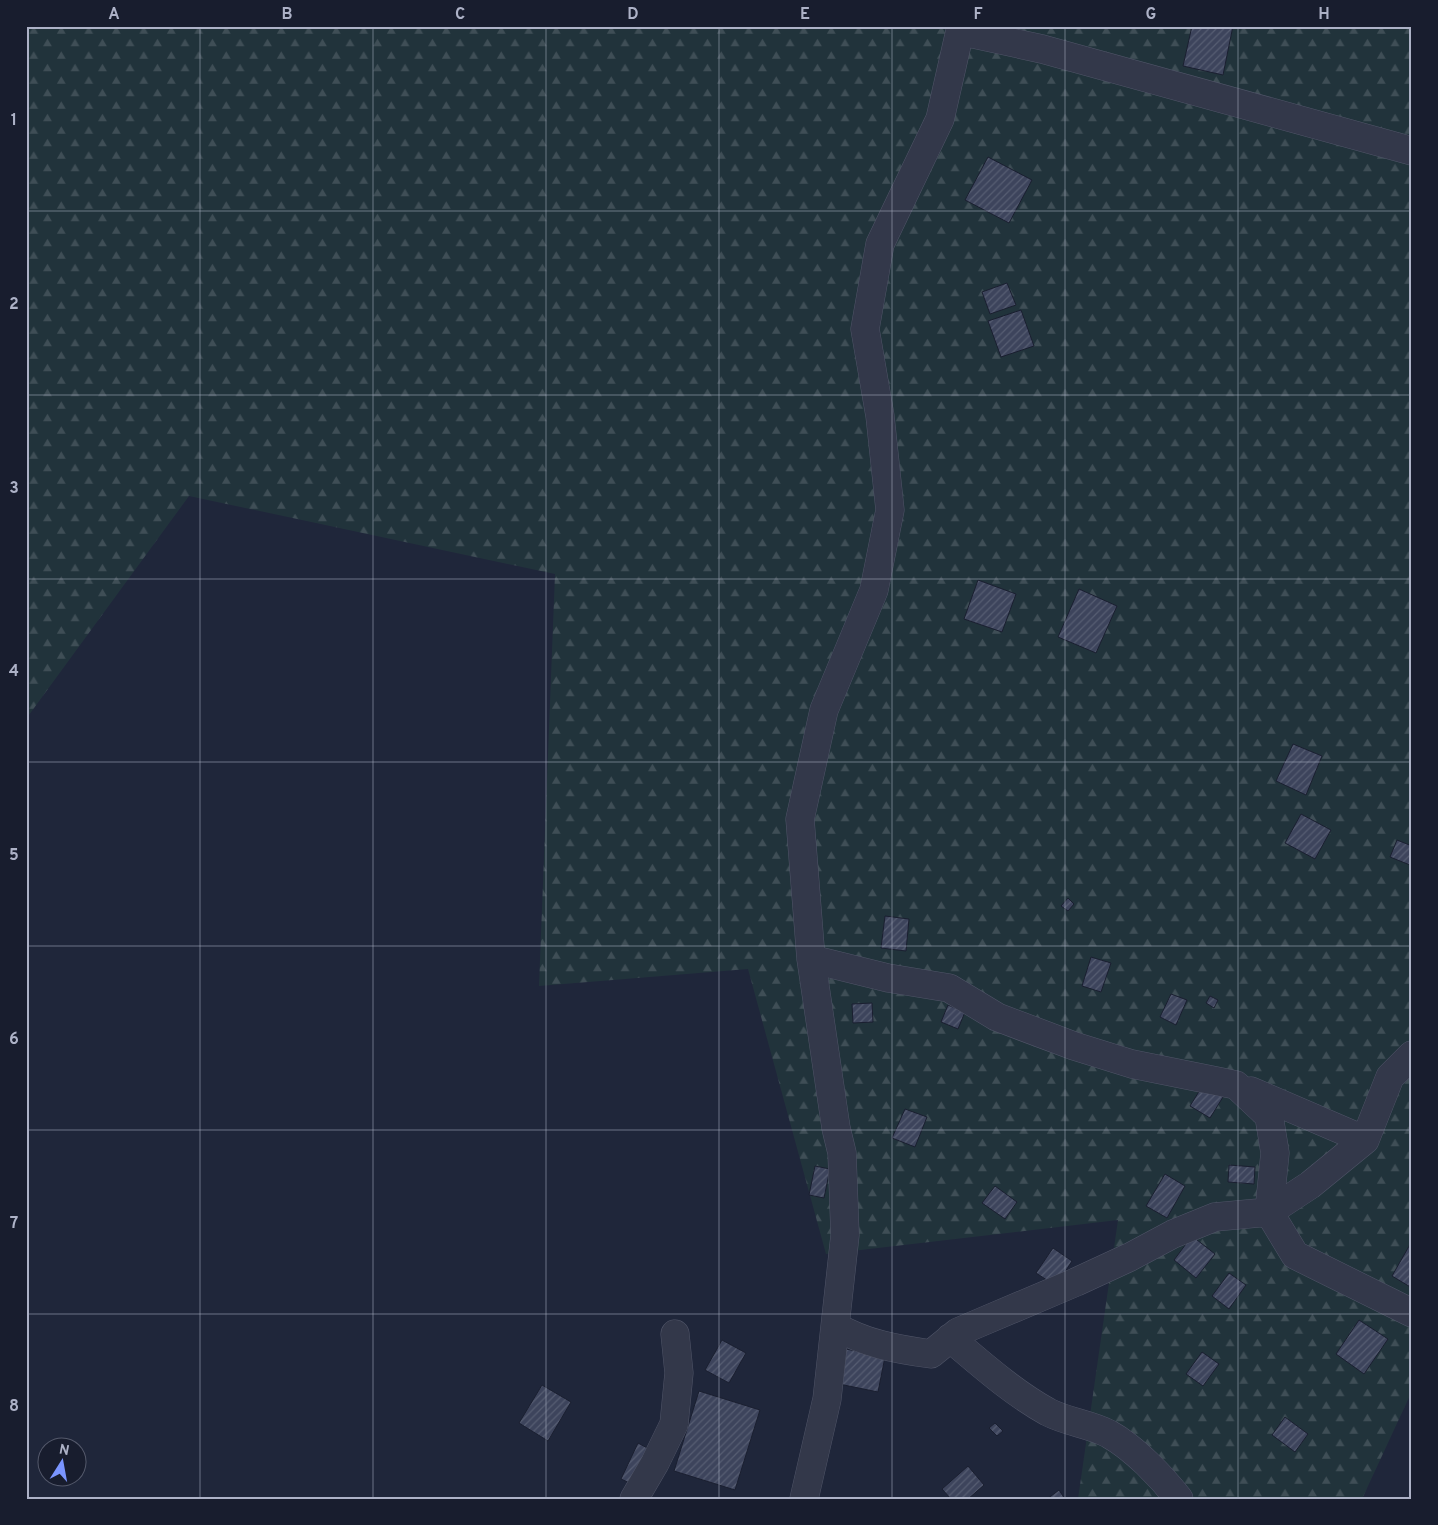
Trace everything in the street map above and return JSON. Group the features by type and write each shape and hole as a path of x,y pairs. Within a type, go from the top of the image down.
{"street":[{"path":"804,1499 827,1399 845,1235 842,1153 836,1128 811,959 800,819 824,710 874,590 890,510 880,416 865,329 880,244 940,119 960,29 1412,150"},
{"path":"811,959 888,978 949,988 997,1017 1132,1064 1236,1084 1365,1140"},
{"path":"835,1326 854,1337 888,1347 931,1354 958,1332 1076,1282 1130,1257 1173,1234 1215,1217 1270,1212 1310,1185 1365,1140 1390,1078 1412,1055"},
{"path":"1236,1084 1269,1116 1275,1153 1270,1212 1296,1256 1412,1313"},
{"path":"634,1499 655,1463 674,1424 679,1373 675,1334"},
{"path":"950,1338 1002,1381 1049,1412 1108,1434 1126,1446 1167,1484 1179,1499"}],"green space":[{"path":"26,26 1412,26 1412,1391 1362,1499 1078,1499 1118,1220 826,1254 748,969 539,986 555,574 189,496 26,719"}],"building":[{"path":"1192,26 1233,26 1223,75 1183,66"},
{"path":"988,157 1032,180 1009,223 965,200"},
{"path":"1007,283 1016,305 990,314 982,292"},
{"path":"1021,310 1034,346 1001,357 988,321"},
{"path":"978,580 1016,594 1002,632 964,619"},
{"path":"1079,589 1117,606 1096,653 1058,637"},
{"path":"1293,744 1322,756 1306,795 1276,781"},
{"path":"1301,814 1331,830 1315,859 1285,843"},
{"path":"1397,840 1412,846 1412,861 1410,865 1390,857"},
{"path":"1068,898 1074,904 1068,911 1061,906"},
{"path":"885,916 909,919 906,951 881,948"},
{"path":"1091,957 1111,963 1101,992 1082,986"},
{"path":"1171,994 1187,1000 1176,1025 1160,1017"},
{"path":"1210,996 1218,1000 1214,1008 1206,1003"},
{"path":"872,1003 873,1022 853,1023 852,1004"},
{"path":"948,1005 965,1012 958,1029 941,1022"},
{"path":"1203,1085 1223,1097 1210,1118 1190,1106"},
{"path":"905,1109 927,1117 915,1147 892,1138"},
{"path":"1229,1165 1255,1167 1254,1184 1228,1182"},
{"path":"815,1166 830,1169 824,1198 809,1195"},
{"path":"1165,1174 1185,1186 1167,1218 1146,1206"},
{"path":"995,1186 1017,1202 1005,1219 982,1203"},
{"path":"1192,1236 1215,1254 1196,1278 1174,1260"},
{"path":"1412,1241 1412,1288 1392,1276"},
{"path":"1053,1248 1072,1261 1056,1286 1036,1273"},
{"path":"1229,1273 1246,1285 1229,1309 1212,1296"},
{"path":"1359,1320 1388,1339 1364,1374 1336,1354"},
{"path":"722,1340 746,1353 729,1383 705,1370"},
{"path":"846,1349 885,1357 878,1392 839,1384"},
{"path":"1202,1352 1219,1364 1203,1386 1186,1374"},
{"path":"542,1385 571,1402 548,1441 519,1423"},
{"path":"699,1391 760,1410 735,1490 674,1471"},
{"path":"1285,1417 1308,1434 1295,1452 1272,1435"},
{"path":"995,1423 1003,1431 997,1436 989,1428"},
{"path":"638,1443 651,1450 634,1485 621,1479"},
{"path":"968,1466 984,1485 968,1499 951,1499 942,1489"},
{"path":"1059,1490 1065,1499 1047,1499"}]}
